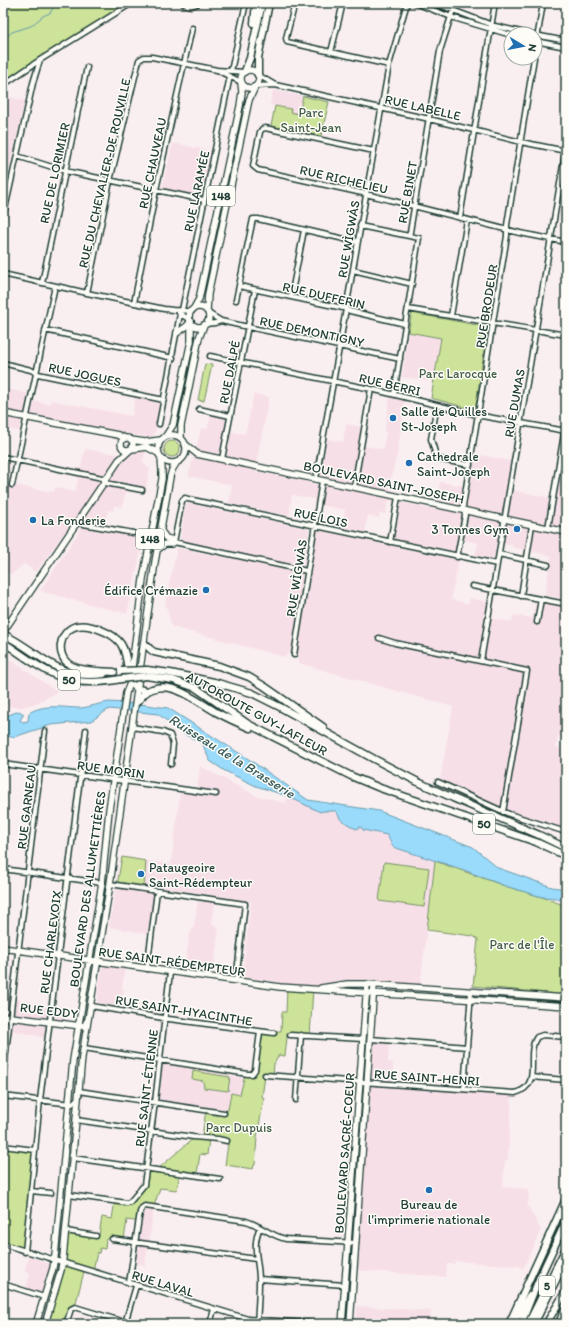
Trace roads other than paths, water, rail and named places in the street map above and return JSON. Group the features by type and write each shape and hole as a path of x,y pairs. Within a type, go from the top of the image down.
{"highway":[{"path":"184,3 189,5 197,3"},
{"path":"252,49 256,3"},
{"path":"244,71 249,62 262,3"},
{"path":"258,75 258,58 269,3"},
{"path":"263,34 274,3"},
{"path":"114,672 82,669 68,664 63,658 61,648 65,634 73,628 84,625 96,628 114,637 123,649 130,683 138,689 147,691"},
{"name":"AUTOROUTE GUY-LAFLEUR","path":"3,633 45,661 64,671 92,675 121,671 147,673 163,672 203,679 247,691 280,707 433,789 566,848"},
{"name":"AUTOROUTE GUY-LAFLEUR","path":"3,642 47,671 68,680 93,682 121,679 147,673 191,686 207,695 239,718 323,763 357,778 536,842 566,856"},
{"path":"144,642 154,652 219,666 252,679 354,748"},
{"path":"3,649 13,649"},
{"path":"137,701 147,691 163,687 179,692 235,722 281,741"},
{"path":"509,1324 566,1199"},
{"path":"521,1324 539,1279 566,1221"},
{"name":"5","path":"528,1324 566,1248"},
{"name":"5","path":"534,1324 566,1260"},
{"path":"513,1324 539,1279"},
{"path":"546,1324 566,1291"},
{"path":"560,1324 566,1305"},
{"path":"560,1324 566,1317"}],"main road":[{"path":"252,70 258,75 259,80 255,86 249,88 241,82 241,77 244,71 252,70"},
{"name":"148","path":"193,310 200,295 240,106 242,92 241,82"},
{"name":"148","path":"208,312 208,294 222,226 249,100 255,86"},
{"path":"111,434 124,450 147,447 154,449 160,455 168,463 177,462 183,458 186,452 185,444 182,438 181,426 199,338 204,325 209,318 208,312 201,307 193,310 190,315 191,341 173,425 158,446 160,455"},
{"path":"191,321 198,326 204,325"},
{"path":"177,333 191,321"},
{"path":"3,412 111,434 131,440 145,442 163,439 173,435 182,438"},
{"path":"119,460 121,442 125,438"},
{"path":"3,633 119,460 131,449 133,445 131,440"},
{"name":"BOULEVARD SAINT-JOSEPH","path":"185,444 197,454"},
{"name":"BOULEVARD SAINT-JOSEPH","path":"183,458 197,454 566,532"},
{"name":"BOULEVARD DES ALLUMETTIÈRES","path":"36,1324 54,1261 78,1026 102,882 109,810 126,698 130,683 144,575 162,478 160,455"},
{"name":"BOULEVARD DES ALLUMETTIÈRES","path":"45,1324 62,1263 70,1195 78,1098 88,1019 137,701 160,530 170,477 177,462"},
{"path":"160,530 166,538 173,540 174,542"},
{"path":"157,550 165,544 172,544 174,542"},
{"name":"RUE SAINT-RÉDEMPTEUR","path":"3,948 236,981 366,993 566,1006"},
{"name":"RUE SAINT-RÉDEMPTEUR","path":"315,989 347,984 367,984 566,998"},
{"name":"BOULEVARD SACRÉ-COEUR","path":"342,1324 367,984"},
{"name":"BOULEVARD SACRÉ-COEUR","path":"350,1324 374,985"},
{"name":"RUE EDDY","path":"3,1016 78,1026 84,1026 88,1019"}],"street":[{"path":"3,85 40,60 132,3"},
{"path":"231,71 246,3"},
{"path":"295,3 286,38 288,42 389,65"},
{"path":"331,52 343,3"},
{"name":"RUE WÌGWÀS","path":"294,655 314,526 319,480 347,310 352,270 389,65 407,3"},
{"path":"415,3 450,17 503,33"},
{"path":"434,3 503,27"},
{"path":"460,218 495,3"},
{"path":"538,26 543,3"},
{"name":"RUE BINET","path":"394,394 419,238 409,236 441,46 453,10"},
{"name":"RUE CHAUVEAU","path":"134,303 156,190 192,28"},
{"path":"543,37 566,41"},
{"path":"543,42 566,47"},
{"name":"RUE DU CHEVALIER-DE ROUVILLE","path":"87,293 110,181 139,62 142,58 152,57 184,63"},
{"path":"3,218 33,83 40,60"},
{"path":"184,63 217,70 244,71"},
{"name":"RUE BRODEUR","path":"457,556 465,515 463,506 533,66"},
{"name":"RUE DE LORIMIER","path":"42,283 87,67"},
{"path":"217,70 241,82"},
{"name":"RUE LABELLE","path":"258,75 275,85"},
{"name":"RUE LARAMÉE","path":"159,424 230,76"},
{"name":"RUE LABELLE","path":"255,86 275,85 382,108 521,142 566,150"},
{"name":"RUE RICHELIEU","path":"374,151 265,128 260,132 253,166 256,170 366,194 507,230 566,242"},
{"name":"RUE DUMAS","path":"481,661 566,150"},
{"path":"17,156 65,171 204,200"},
{"path":"236,300 254,219 357,242"},
{"path":"451,316 467,220"},
{"path":"360,226 409,236"},
{"path":"291,297 304,230"},
{"path":"352,270 412,284"},
{"path":"3,274 181,312 193,310"},
{"path":"12,485 55,286"},
{"name":"RUE DUFFERIN","path":"239,286 405,324"},
{"name":"RUE DALPÉ","path":"222,459 255,290"},
{"path":"408,309 566,335"},
{"path":"181,312 191,321"},
{"name":"RUE DEMONTIGNY","path":"208,312 221,321 248,328 340,346 400,360"},
{"name":"RUE DEMONTIGNY","path":"204,325 221,321"},
{"path":"45,330 173,358"},
{"name":"RUE BERRI","path":"210,356 394,394 478,415 565,431"},
{"name":"RUE JOGUES","path":"3,363 31,370 38,374 164,400"},
{"path":"354,487 371,389"},
{"path":"437,405 431,439 437,459 470,465"},
{"path":"199,409 230,416"},
{"path":"548,528 566,422"},
{"path":"3,457 142,490"},
{"path":"390,542 398,497"},
{"name":"RUE LOIS","path":"174,542 182,501 185,498 497,564"},
{"path":"78,522 133,533"},
{"path":"520,596 532,525"},
{"path":"174,542 307,571"},
{"path":"499,554 548,565"},
{"path":"472,586 566,604"},
{"path":"537,622 541,599"},
{"path":"379,638 395,643 528,671 503,812"},
{"path":"132,727 163,732 170,735 173,744 171,764"},
{"name":"RUE CHARLEVOIX","path":"25,1252 40,1100 51,1022 86,730"},
{"name":"RUE GARNEAU","path":"3,1076 45,731"},
{"name":"RUE MORIN","path":"3,764 216,794"},
{"path":"438,782 503,812 566,832"},
{"path":"3,869 102,882"},
{"path":"110,884 245,904 236,981"},
{"path":"147,969 157,891"},
{"name":"RUE SAINT-ÉTIENNE","path":"70,1195 127,1203 130,1202 143,1187 152,1130 170,972"},
{"path":"464,1089 471,992"},
{"name":"RUE SAINT-HYACINTHE","path":"91,1006 164,1019 274,1034"},
{"path":"84,1048 252,1074 256,1067 260,1032"},
{"path":"290,1035 363,1039"},
{"path":"566,1037 543,1035 536,1039 534,1044 532,1077 566,1080"},
{"path":"296,1100 301,1036"},
{"path":"371,1039 467,1047"},
{"name":"RUE SAINT-HENRI","path":"265,1075 517,1092 527,1086 532,1077"},
{"path":"79,1091 224,1113"},
{"path":"3,1096 69,1104 72,1104 78,1098"},
{"path":"76,1120 227,1141"},
{"path":"3,1146 36,1150"},
{"path":"73,1158 220,1179"},
{"path":"31,1191 51,1193"},
{"path":"129,1284 140,1212 142,1208 147,1206 246,1221 283,1238 356,1243"},
{"path":"257,1322 259,1279 256,1259 256,1241 260,1227"},
{"path":"66,1232 96,1236"},
{"path":"112,1238 136,1243 256,1259"},
{"name":"RUE LAVAL","path":"3,1244 54,1261 257,1322 321,1324"},
{"path":"259,1279 346,1285"},
{"path":"3,1284 44,1297"},
{"path":"125,1323 136,1286"},
{"path":"66,1324 71,1309 75,1307 131,1324"},
{"path":"210,1324 214,1309"}],"water":[{"name":"Ruisseau de la Brasserie","path":"109,702 168,708 250,760 308,800 379,811 473,847 498,868 552,887 566,889 566,895 559,900 556,898 542,897 505,886 464,870 393,847 387,835 363,830 361,827 356,829 341,820 336,811 320,812 287,796 256,786 225,771 210,761 202,743 182,733 158,714 109,709 91,721 51,725 14,737 3,736 3,715 6,716 19,711 24,714 20,720 23,722 28,721 29,713 41,708 81,708"}],"waterway":[{"path":"3,40 12,32 31,26 43,16 50,13 54,3"}],"place":[{"name":"Salle de Quilles St-Joseph","path":"393,418"},
{"name":"Cathedrale Saint-Joseph","path":"409,463"},
{"name":"La Fonderie","path":"33,520"},
{"name":"3 Tonnes Gym","path":"517,529"},
{"name":"Édifice Crémazie","path":"206,590"},
{"name":"Pataugeoire Saint-Rédempteur","path":"141,874"},
{"name":"Bureau de l'imprimerie nationale","path":"429,1190"}],"park label":[{"name":"Parc Saint-Jean","path":"311,120"},
{"name":"Parc Larocque","path":"458,373"},
{"name":"Parc de l'Île","path":"522,944"},
{"name":"Parc Dupuis","path":"239,1127"}]}
